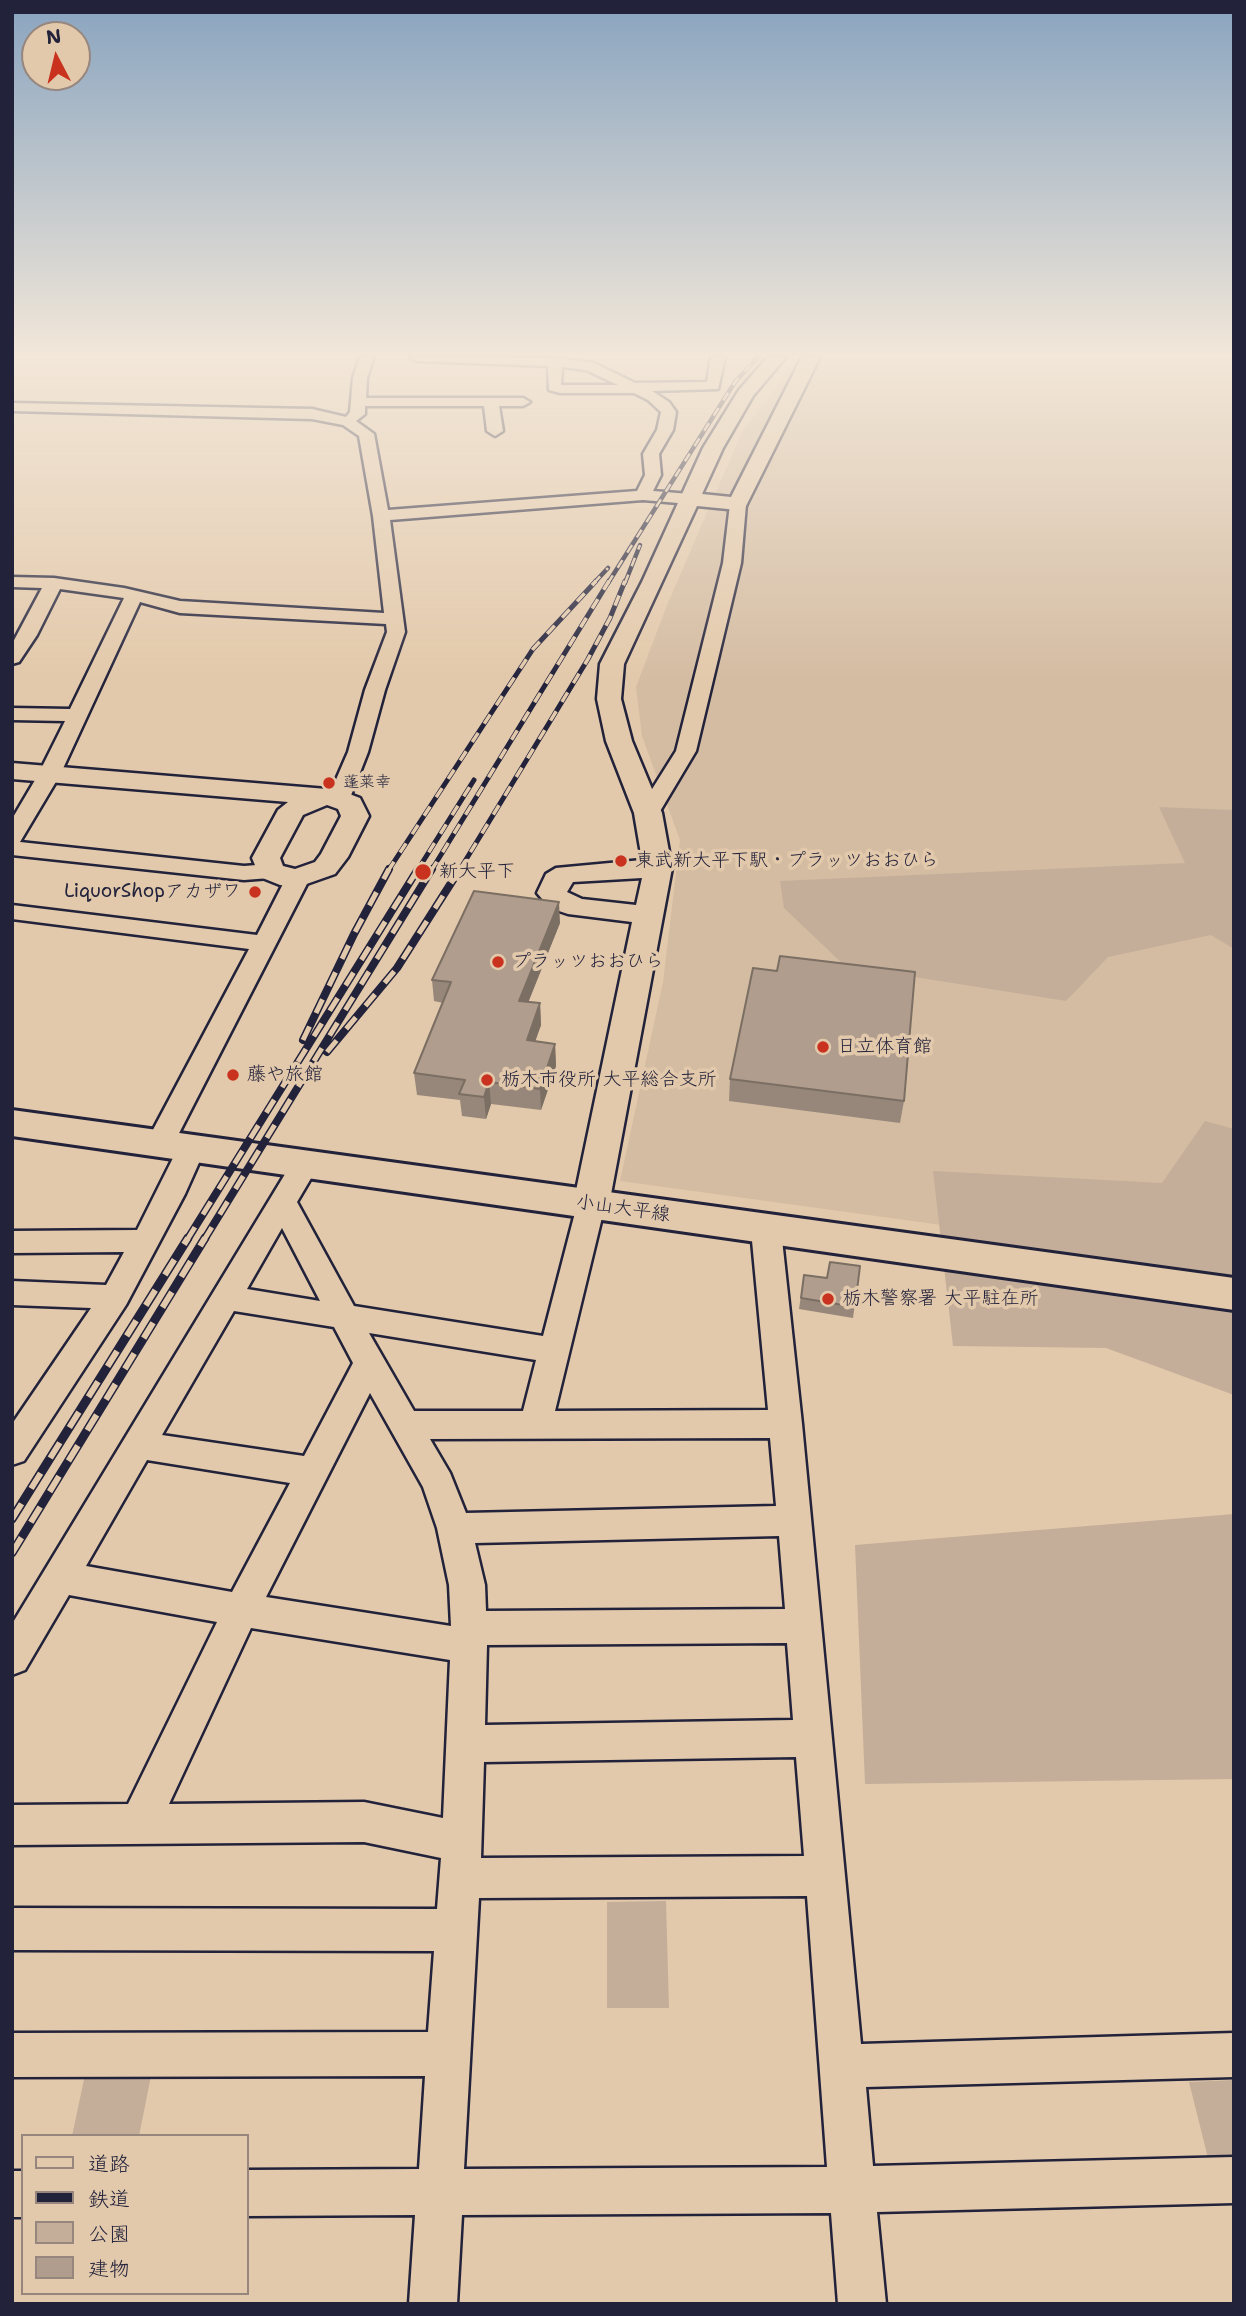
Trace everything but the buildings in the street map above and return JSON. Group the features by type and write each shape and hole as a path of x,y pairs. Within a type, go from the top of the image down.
{"main road":[{"name":"小山大平線","path":"12,1123 1234,1294"}],"street":[{"path":"331,798 358,752 375,690 397,632 373,465"},
{"path":"643,495 653,475 652,465"},
{"path":"536,1424 590,1205 658,868 648,813 619,741 609,699 612,664 653,582 705,465"},
{"path":"648,813 686,751 732,563 738,504 757,465"},
{"path":"381,516 643,495 738,504"},
{"path":"12,582 54,583 134,596 180,607 396,619"},
{"path":"12,657 28,635 54,583"},
{"path":"12,838 49,775 90,683 134,596"},
{"path":"12,714 78,715"},
{"path":"12,771 286,802 331,798 350,804 355,816 340,847 325,868 298,878 281,877 270,871 244,873 12,848"},
{"path":"270,871 266,858 286,802"},
{"path":"649,915 578,908 560,902 552,892 556,880 566,874 658,868"},
{"path":"12,1451 115,1297 146,1241 176,1145 264,943 298,878"},
{"path":"12,912 264,943"},
{"path":"12,1658 306,1163"},
{"path":"283,1202 369,1363 438,1483 454,1528 467,1585 469,1637 462,1860 433,2304"},
{"path":"766,1230 795,1521 862,2304"},
{"path":"12,1242 146,1241"},
{"path":"12,1293 115,1297"},
{"path":"227,1298 554,1350"},
{"path":"140,1822 241,1610 369,1363"},
{"path":"404,1425 786,1424"},
{"path":"139,1445 313,1472"},
{"path":"454,1528 795,1521"},
{"path":"58,1577 241,1610 469,1637 804,1626"},
{"path":"466,1744 813,1738"},
{"path":"12,1825 364,1822 462,1860 825,1876"},
{"path":"12,1929 456,1930"},
{"path":"12,2055 449,2054"},
{"path":"841,2066 1234,2055"},
{"path":"248,2193 851,2190 1234,2180"}],"shaded area":[{"path":"728,465 1234,465 1234,1265 620,1181 663,982 680,840 642,736 636,687 667,605"}],"green space":[{"path":"1159,807 1234,810 1234,949 1211,935 1108,957 1066,1001 845,966 784,908 780,881 1185,863"},
{"path":"1205,1121 1234,1129 1234,1395 1106,1348 953,1346 933,1171 1162,1183"},
{"path":"1234,1514 1234,1779 865,1784 855,1545"},
{"path":"666,1901 669,2008 607,2008 607,1902"},
{"path":"86,2070 152,2071 139,2134 72,2134"},
{"path":"1234,2080 1234,2165 1210,2166 1189,2082"}],"railway":[{"path":"608,583 683,465"},
{"path":"625,583 640,545"},
{"path":"594,583 608,568"},
{"path":"388,871 533,649 596,581"},
{"path":"431,871 609,581"},
{"path":"459,871 588,659 610,618 625,581"},
{"path":"417,871 474,780"},
{"path":"303,1040 389,869"},
{"path":"187,1240 418,869"},
{"path":"204,1240 432,869"},
{"path":"327,1052 397,968 460,869"},
{"path":"12,1519 188,1238"},
{"path":"12,1553 205,1238"}],"place":[{"name":"蓬莱幸","path":"329,783"},
{"name":"東武新大平下駅・プラッツおおひら","path":"621,861"},
{"name":"新大平下","path":"423,872"},
{"name":"LiquorShopアカザワ","path":"255,892"},
{"name":"プラッツおおひら","path":"498,962"},
{"name":"日立体育館","path":"823,1047"},
{"name":"藤や旅館","path":"233,1075"},
{"name":"栃木市役所 大平総合支所","path":"487,1080"},
{"name":"栃木警察署 大平駐在所","path":"828,1299"}]}
